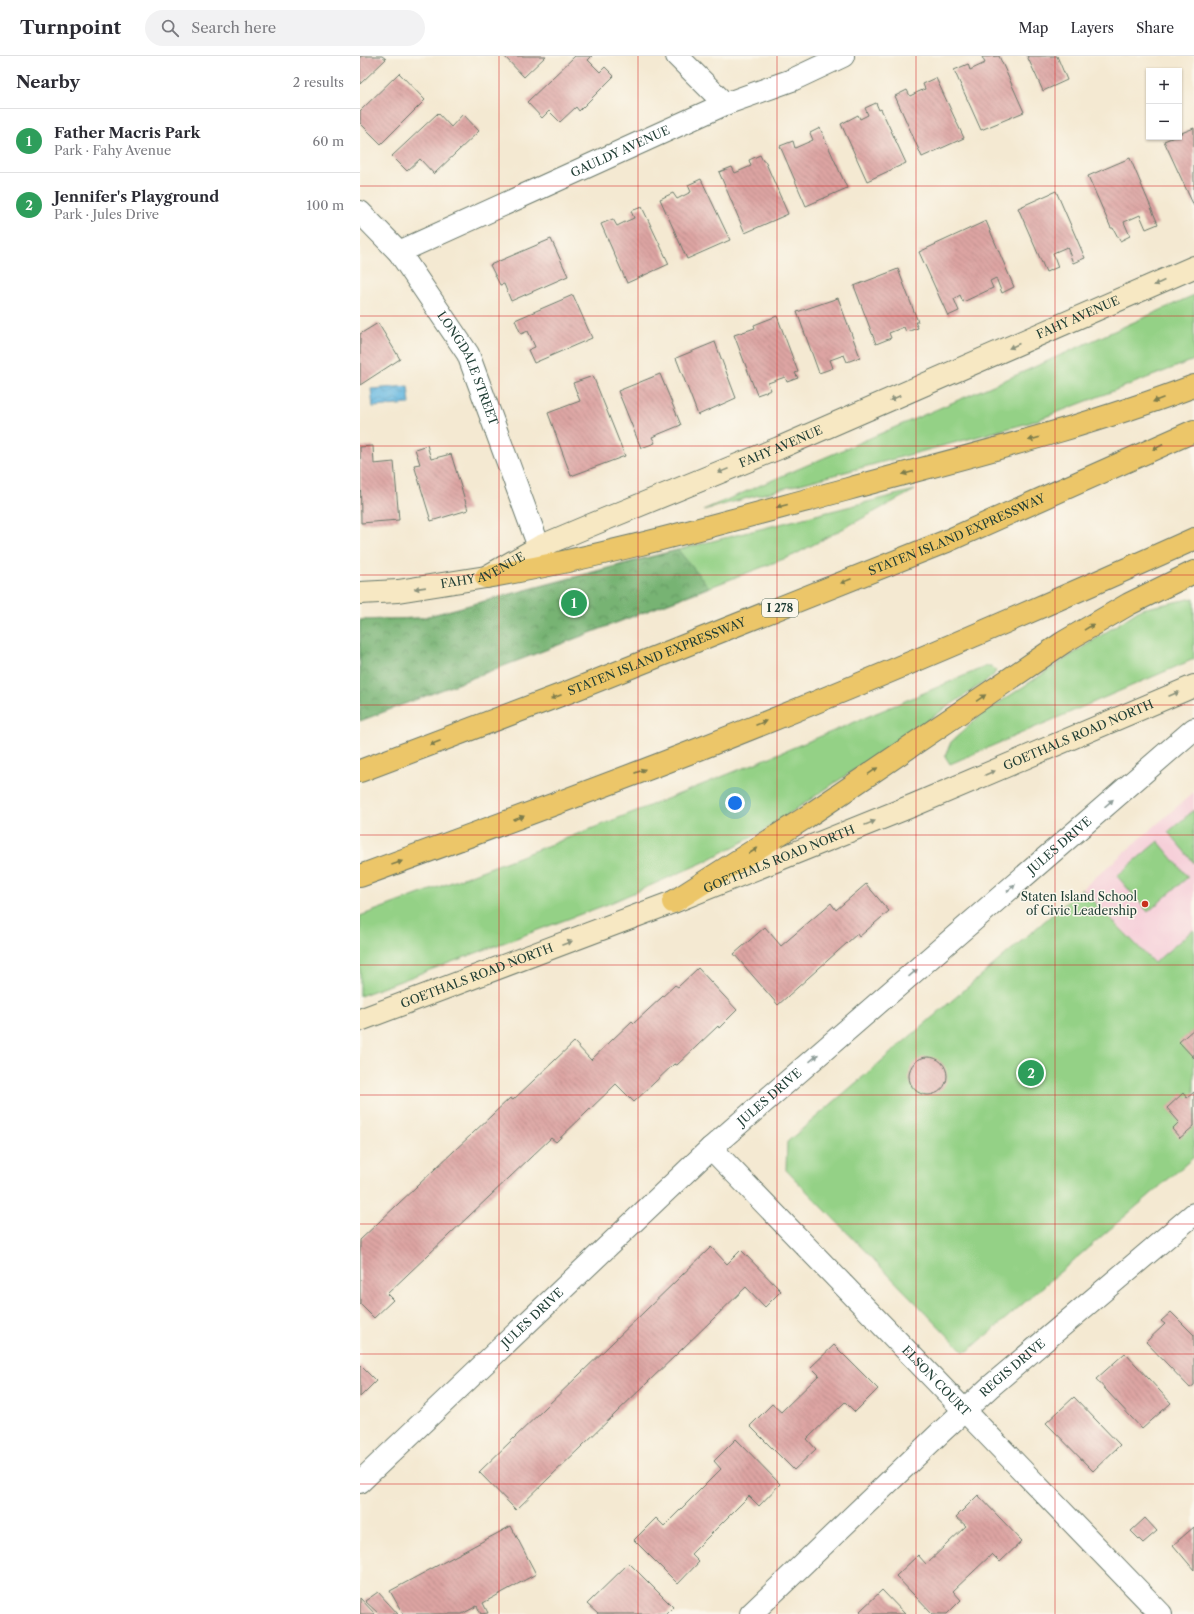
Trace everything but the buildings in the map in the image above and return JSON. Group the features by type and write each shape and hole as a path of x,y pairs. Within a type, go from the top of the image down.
{"highway":[{"path":"486,577 548,566 689,532 1035,439 1148,404 1194,386"},
{"name":"STATEN ISLAND EXPRESSWAY","path":"360,771 559,696 939,544 1194,431"},
{"path":"360,876 502,824 703,747 978,632 1194,539"},
{"path":"673,902 805,818 1064,642 1129,604 1194,572"}],"main road":[{"name":"FAHY AVENUE","path":"360,593 398,591 486,577 539,547 779,448 1194,267"},
{"name":"GOETHALS ROAD NORTH","path":"360,1020 673,902 921,802 1194,686"}],"street":[{"path":"677,56 725,104"},
{"name":"GAULDY AVENUE","path":"399,252 725,104 792,80 843,56"},
{"name":"LONGDALE STREET","path":"360,212 399,252 468,354 539,547"},
{"name":"JULES DRIVE","path":"360,1482 711,1148 1194,729"},
{"name":"ELSON COURT","path":"711,1148 1161,1614"},
{"name":"REGIS DRIVE","path":"752,1614 964,1410 1194,1214"}],"shaded area":[{"name":"Staten Island School of Civic Leadership","path":"1194,792 1194,1005 1082,889"}],"green space":[{"path":"1194,295 1194,360 1032,422 703,510 1021,373"},
{"path":"915,490 794,555 360,721 360,620 421,618 641,559"},
{"path":"678,550 709,587 360,721 360,620 421,618"},
{"path":"1194,598 1194,659 950,764 945,756 951,742 982,714 1141,609"},
{"path":"987,666 991,666 996,671 992,677 762,832 702,863 608,904 360,996 360,916 597,827 675,796 832,732"},
{"path":"1194,810 1194,863 1168,832"},
{"path":"1158,841 1188,877 1148,912 1117,876"},
{"path":"1082,889 1154,963 1193,930 1194,931 1194,1157 968,1351 963,1351 786,1170 787,1142"}],"water":[{"path":"408,386 410,404 373,407 371,389"}],"place":[{"name":"Father Macris Park","path":"574,603"},
{"name":"Staten Island School of Civic Leadership","path":"1145,904"},
{"name":"Jennifer's Playground","path":"1031,1073"}]}
